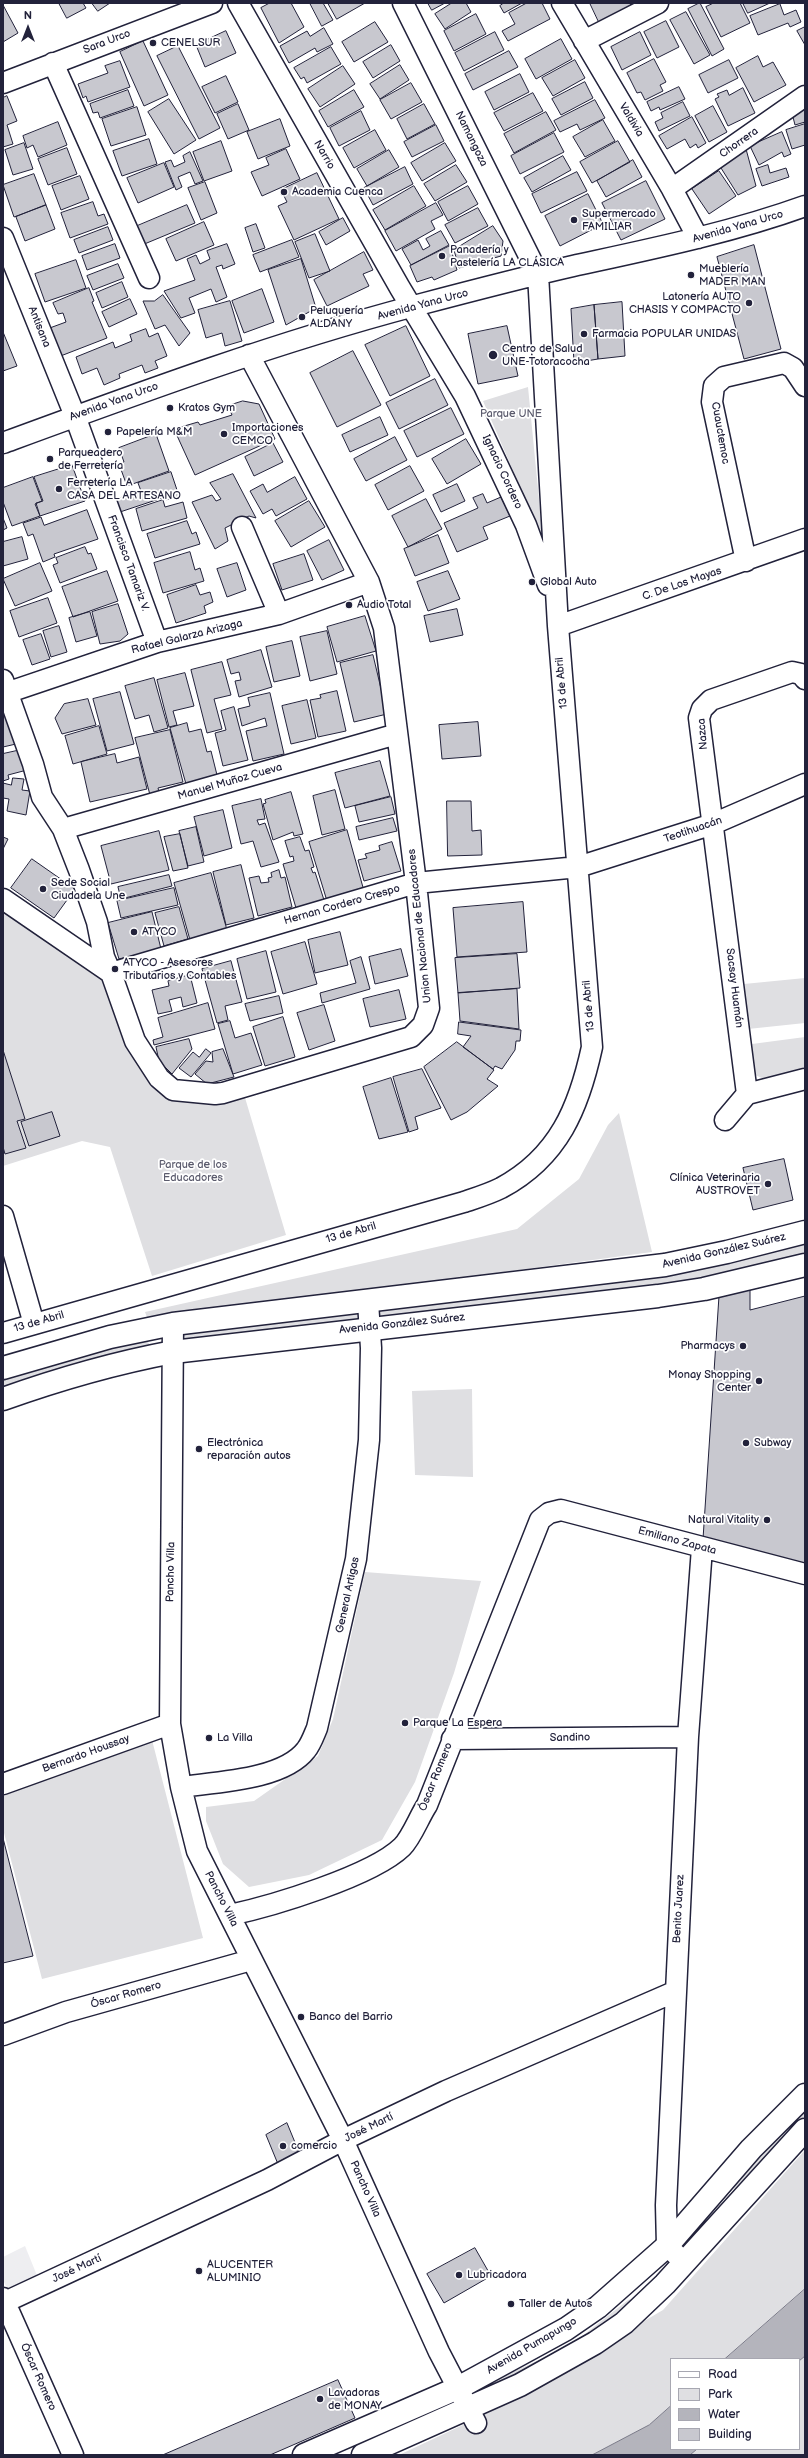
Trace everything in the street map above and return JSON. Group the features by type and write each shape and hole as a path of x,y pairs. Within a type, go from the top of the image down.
{"main road":[{"name":"Avenida González Suárez","path":"3,1368 110,1337 173,1324 368,1302 665,1265 726,1252 805,1232"},
{"name":"Avenida González Suárez","path":"3,1399 76,1374 128,1360 173,1352 370,1328 658,1296 704,1289 805,1264"},
{"name":"Avenida Pumapungo","path":"304,2455 458,2388 566,2329 623,2287 667,2246 751,2149 805,2095"},
{"path":"363,2455 472,2416 520,2385 595,2343 624,2323 641,2308 805,2130"}],"street":[{"name":"Sara Urco","path":"3,83 212,3"},
{"name":"Narrio","path":"238,3 411,307"},
{"name":"Namangoza","path":"403,3 538,274"},
{"name":"Valdivia","path":"562,3 672,189 698,238"},
{"path":"584,41 658,3"},
{"path":"53,63 149,278"},
{"name":"Chorrera","path":"672,189 805,96"},
{"name":"Avenida Yana Urco","path":"3,443 74,416 249,355 411,307 538,274 698,238 805,206"},
{"name":"Antisana","path":"3,238 74,416"},
{"name":"13 de Abril","path":"3,1333 464,1202 501,1188 526,1170 548,1152 566,1125 583,1086 592,1047 558,626 538,274"},
{"name":"Ignacio Cordero","path":"411,307 465,396 500,465 536,548 558,626"},
{"name":"Union Nacional de Educadores","path":"4,689 34,764 42,797 63,829 79,870 96,922 104,956 135,1041 159,1078 173,1090 215,1094 223,1093 411,1037 423,1025 429,1008 416,882 384,628 369,582 249,355"},
{"name":"Cuauctemoc","path":"746,562 712,402 714,386 724,376 784,363 793,368 805,386"},
{"name":"Francisco Tamariz V.","path":"74,416 157,642"},
{"path":"242,527 279,614"},
{"name":"C. De Los Mayas","path":"558,626 746,562 805,539"},
{"name":"Rafael Galarza Arizaga","path":"4,689 157,642 279,614 369,582"},
{"name":"Nazca","path":"713,824 699,718 702,709 711,700 792,672 801,674 805,679"},
{"name":"Manuel Muñoz Cueva","path":"63,829 397,734"},
{"name":"Teotihuacán","path":"578,867 713,824 805,784"},
{"name":"Sacsay Huamán","path":"713,824 747,1094"},
{"name":"Hernan Cordero Crespo","path":"111,973 416,882 578,867"},
{"path":"3,899 111,973"},
{"path":"725,1120 747,1094 805,1079"},
{"path":"3,1216 34,1324"},
{"name":"General Artigas","path":"181,1787 268,1773 290,1764 306,1750 317,1728 356,1559 369,1440 370,1328 368,1302"},
{"name":"Pancho Villa","path":"173,1324 170,1724 181,1787 197,1851 343,2140 439,2352 472,2416"},
{"name":"Emiliano Zapata","path":"549,1513 561,1510 805,1574"},
{"name":"Óscar Romero","path":"230,1915 261,1909 366,1871 402,1846 427,1805 540,1520 549,1513"},
{"name":"Benito Juarez","path":"667,2246 666,2205 674,1992 688,1736 702,1548"},
{"name":"Bernardo Houssay","path":"3,1784 170,1724"},
{"name":"Sandino","path":"452,1739 688,1736"},
{"name":"Óscar Romero","path":"3,2035 66,2012 251,1960"},
{"name":"José Martí","path":"4,2301 267,2180 343,2140 446,2091 674,1992"},
{"path":"667,2246 684,2262"},
{"name":"Óscar Romero","path":"4,2301 74,2455"}],"shaded area":[{"path":"25,2246 38,2278 8,2290 3,2280 3,2257"}],"green space":[{"name":"Parque UNE","path":"528,387 543,540 483,401"},
{"name":"Parque de los Educadores","path":"3,910 100,973 157,1081 243,1091 286,1235 152,1276 110,1147 82,1141 3,1166"},
{"path":"805,978 805,1023 748,1029 744,984"},
{"path":"805,1037 805,1069 764,1079 753,1074 752,1044"},
{"path":"619,1113 652,1252 148,1320 145,1312 517,1229 579,1179 608,1125"},
{"path":"805,1232 805,1265 370,1328 368,1302"},
{"path":"358,1310 366,1319 187,1344 181,1340 183,1333"},
{"path":"147,1341 152,1347 3,1391 3,1377 86,1352"},
{"path":"472,1389 473,1477 415,1475 412,1391"},
{"name":"Parque La Espera","path":"365,1572 481,1581 454,1673 415,1782 382,1840 309,1875 249,1887 223,1864 206,1821 206,1807 254,1801 318,1756 333,1719"},
{"path":"152,1740 203,1938 42,1979 3,1829 3,1778"},
{"path":"805,2108 805,2116 735,2188 728,2190 730,2184"},
{"path":"805,2150 805,2289 726,2358 670,2358 670,2407 649,2425 592,2455 399,2455 482,2416 663,2310"},
{"path":"632,2299 633,2304 583,2342 493,2387 487,2387 489,2383 550,2355 581,2337 628,2300"},
{"path":"805,2356 805,2455 690,2455 696,2450 800,2450 800,2360"}],"water":[{"path":"805,2289 805,2356 800,2360 800,2358 726,2358"},
{"path":"670,2407 670,2450 696,2450 690,2455 592,2455 649,2425"}],"building":[{"path":"59,3 83,3 86,8 67,18"},
{"path":"92,3 110,3 98,11"},
{"path":"270,3 291,3 304,27 279,43 261,8"},
{"path":"310,3 323,3 333,20 322,26"},
{"path":"328,3 365,3 337,19"},
{"path":"428,3 445,3 432,10"},
{"path":"452,3 466,3 471,12 445,29 435,14"},
{"path":"504,3 522,3 504,13 500,6"},
{"path":"527,3 542,3 550,19 508,41 502,31 515,24 509,13"},
{"path":"590,3 630,3 632,7 599,22"},
{"path":"700,3 724,49 712,56 688,9"},
{"path":"714,3 740,3 750,23 721,37 706,7"},
{"path":"743,3 770,3 748,13"},
{"path":"780,4 784,15 796,10 801,22 790,27 788,23 758,35 750,16"},
{"path":"3,5 18,33 3,42"},
{"path":"686,12 710,55 694,64 670,20"},
{"path":"476,14 486,34 454,51 444,31"},
{"path":"666,21 679,47 657,58 644,32"},
{"path":"375,22 388,42 354,62 342,42"},
{"path":"805,27 805,45 797,31"},
{"path":"324,28 333,44 317,52 315,48 289,63 280,46 307,31 310,36"},
{"path":"226,31 236,53 205,67 196,45"},
{"path":"495,32 504,50 464,71 455,53"},
{"path":"640,32 651,55 622,70 611,47"},
{"path":"561,39 572,59 536,79 525,59"},
{"path":"143,41 168,95 144,106 120,52"},
{"path":"391,45 400,61 373,78 363,62"},
{"path":"178,46 220,128 199,139 157,56"},
{"path":"331,47 341,64 307,83 304,77 301,79 294,68"},
{"path":"509,51 518,67 473,90 465,74"},
{"path":"758,56 763,67 773,62 786,85 754,102 736,68"},
{"path":"654,59 666,82 660,85 663,91 645,100 641,92 637,93 627,73"},
{"path":"575,60 585,78 553,96 542,78"},
{"path":"729,60 738,78 708,93 699,75"},
{"path":"120,61 130,87 88,102 86,96 83,98 78,84 108,73 105,66"},
{"path":"400,65 409,80 380,99 370,84"},
{"path":"343,66 355,84 320,107 308,89"},
{"path":"520,74 529,92 494,110 485,92"},
{"path":"226,76 238,102 215,113 202,87"},
{"path":"585,82 593,98 561,115 552,99"},
{"path":"411,83 422,102 391,119 380,100"},
{"path":"679,87 685,99 660,110 659,107 651,111 647,102"},
{"path":"743,88 755,113 728,126 715,99 719,97 717,94 727,90 729,95"},
{"path":"128,90 134,106 100,118 98,112 93,113 90,104"},
{"path":"354,90 364,107 328,127 319,111"},
{"path":"533,93 543,111 504,131 494,113"},
{"path":"7,96 17,121 7,125 13,144 3,147 3,98"},
{"path":"169,99 196,140 174,154 148,112"},
{"path":"595,100 605,118 580,130 577,124 560,132 554,121"},
{"path":"683,102 690,116 659,131 655,122 663,118 661,113"},
{"path":"238,104 249,130 228,139 217,114"},
{"path":"424,104 435,124 407,139 397,119"},
{"path":"713,106 727,132 709,142 695,116"},
{"path":"137,107 146,135 111,146 102,119"},
{"path":"805,109 805,122 795,125 793,117"},
{"path":"361,111 370,130 339,146 330,128"},
{"path":"546,112 556,130 514,153 504,134"},
{"path":"692,117 706,143 698,148 696,144 690,148 685,139 667,149 659,136"},
{"path":"280,119 290,146 258,159 247,132"},
{"path":"603,120 615,141 585,157 573,137"},
{"path":"58,122 67,145 38,157 33,145 27,148 23,136"},
{"path":"805,124 805,145 792,149 786,130"},
{"path":"436,125 444,141 412,157 404,142"},
{"path":"375,130 386,150 354,168 343,148"},
{"path":"782,132 791,154 784,157 782,152 759,165 750,146"},
{"path":"554,133 564,152 520,174 511,156"},
{"path":"149,139 157,164 122,176 113,151"},
{"path":"221,141 232,171 204,181 193,152"},
{"path":"618,141 630,162 592,183 580,162"},
{"path":"24,143 33,169 13,175 5,150"},
{"path":"445,143 456,161 422,181 411,163"},
{"path":"67,148 77,174 48,185 38,159"},
{"path":"286,149 300,179 262,196 251,172 269,165 266,158"},
{"path":"746,149 756,186 738,195 721,168"},
{"path":"389,150 399,167 367,186 357,169"},
{"path":"190,152 203,181 195,184 190,172 178,177 182,187 176,190 165,162 171,160 174,167 185,162 183,156"},
{"path":"563,156 571,170 532,192 524,178"},
{"path":"633,160 642,177 606,197 597,181"},
{"path":"164,163 174,187 138,203 127,178"},
{"path":"456,165 467,182 435,201 424,184"},
{"path":"768,165 770,173 786,168 789,177 762,186 756,169"},
{"path":"405,167 413,184 373,205 364,188"},
{"path":"719,171 736,196 709,214 692,189"},
{"path":"577,172 587,191 541,213 532,194"},
{"path":"317,173 339,219 294,240 278,206 287,202 281,190"},
{"path":"34,174 46,205 14,217 3,185"},
{"path":"80,176 89,199 61,210 52,186"},
{"path":"646,181 665,219 621,240 602,203"},
{"path":"205,182 217,213 201,220 188,188"},
{"path":"414,186 426,206 385,230 373,210"},
{"path":"468,186 478,204 448,221 438,202"},
{"name":"Supermercado FAMILIAR","path":"588,194 603,224 560,246 545,216"},
{"path":"93,202 98,216 104,214 108,224 70,238 61,213"},
{"path":"436,203 443,215 431,221 435,229 396,251 385,231"},
{"path":"46,205 55,229 25,241 16,217"},
{"path":"187,205 195,223 142,245 135,227"},
{"path":"478,208 488,226 455,243 445,225"},
{"path":"343,218 350,231 326,245 319,232"},
{"path":"204,222 214,245 176,261 166,239"},
{"path":"256,224 265,248 253,252 245,228"},
{"path":"493,226 503,241 501,256 459,268 454,250"},
{"path":"108,227 113,240 79,253 74,240"},
{"path":"441,231 449,245 411,265 402,249 418,240 423,250 430,246 426,239"},
{"path":"315,234 330,271 309,278 295,242"},
{"path":"292,240 299,257 260,272 253,255"},
{"path":"115,244 120,258 87,270 82,256"},
{"path":"227,244 235,264 223,269 222,265 216,267 227,297 216,302 211,289 189,298 195,313 181,318 164,291 195,280 187,259 196,255 200,264 210,259 207,251"},
{"name":"Latonería AUTO CHASIS Y COMPACTO","path":"754,245 781,349 744,359 717,257"},
{"name":"Panadería y Pastelería LA CLÁSICA","path":"450,246 457,270 434,280 432,277 417,282 410,266"},
{"path":"364,252 373,270 363,274 369,286 327,306 314,280"},
{"path":"301,259 316,308 286,325 268,270"},
{"path":"76,260 86,288 45,302 35,274"},
{"path":"118,264 124,278 93,290 87,276"},
{"path":"122,282 128,297 102,308 96,293"},
{"path":"89,288 94,301 92,302 107,338 58,357 47,329 66,322 63,313 58,314 53,303"},
{"path":"262,289 274,322 244,333 232,301"},
{"path":"163,295 190,333 179,346 165,325 155,329 143,301 154,301"},
{"path":"130,299 137,314 109,327 102,312"},
{"path":"230,301 242,341 225,346 222,333 206,338 198,310"},
{"path":"622,302 625,356 598,359 594,305"},
{"name":"Farmacia POPULAR UNIDAS","path":"594,305 598,359 574,363 571,309"},
{"path":"406,326 430,376 390,396 365,345"},
{"name":"Centro de Salud UNE-Totoracocha","path":"507,326 518,376 478,384 468,334"},
{"path":"146,329 149,337 158,333 167,356 155,361 158,368 145,373 142,365 119,374 120,378 104,385 97,368 82,374 76,357 113,342 115,348 132,341 130,335"},
{"path":"3,332 17,366 3,371"},
{"path":"353,351 381,405 337,427 310,373"},
{"path":"435,379 448,405 399,429 386,403"},
{"name":"Importaciones CEMCO","path":"243,401 259,404 275,439 195,475 174,429 198,422 200,425 232,415 228,406"},
{"path":"451,408 464,434 417,457 404,431"},
{"path":"380,417 388,435 350,452 342,435"},
{"path":"156,434 169,471 127,486 119,464 124,462 119,448"},
{"path":"395,437 407,460 366,481 354,459"},
{"path":"466,439 481,464 447,484 432,459"},
{"path":"273,443 283,462 254,476 245,457"},
{"name":"Ferretería LA CASA DEL ARTESANO","path":"72,465 85,501 40,516 36,503 43,501 34,477"},
{"path":"410,466 424,491 388,510 375,485"},
{"path":"171,472 179,496 166,500 165,497 117,513 113,500 141,491 138,483"},
{"path":"233,474 256,518 249,516 225,528 228,541 215,549 192,502 212,495 216,501 221,499 210,483"},
{"path":"33,477 42,501 35,504 40,516 12,526 3,502 3,488"},
{"path":"295,477 307,499 276,516 272,509 263,514 250,491 263,484 267,492"},
{"path":"457,484 465,501 441,512 433,495"},
{"path":"483,494 487,503 501,497 510,516 483,527 488,539 457,552 444,523 478,508 473,498"},
{"path":"426,499 442,529 408,547 392,516"},
{"path":"163,500 165,507 183,502 187,518 142,531 136,509"},
{"path":"309,501 325,527 291,547 275,521"},
{"path":"87,510 98,539 54,554 55,557 43,562 33,534 28,536 23,523 41,517 44,525"},
{"path":"3,518 7,528 3,530"},
{"path":"187,521 192,534 196,532 200,544 155,558 147,534"},
{"path":"438,535 449,563 415,576 404,549"},
{"path":"22,537 28,559 3,566 3,542"},
{"path":"329,540 344,570 322,580 307,551"},
{"path":"85,547 88,554 91,553 97,569 60,583 53,565 58,563 56,558"},
{"path":"190,552 195,570 200,568 204,581 163,593 154,563"},
{"path":"304,554 313,580 282,590 273,564"},
{"path":"40,563 52,591 15,606 3,579"},
{"path":"237,563 246,590 227,597 217,569"},
{"path":"107,571 118,601 73,617 62,587"},
{"path":"448,571 460,599 428,611 417,582"},
{"path":"196,585 200,595 210,592 213,602 204,606 206,613 176,623 167,595"},
{"path":"48,598 57,623 19,637 10,611"},
{"path":"118,604 128,634 120,641 100,644 92,612"},
{"path":"457,609 463,635 430,642 424,616"},
{"path":"90,612 97,636 76,642 69,618"},
{"path":"365,616 376,651 337,662 327,627"},
{"path":"59,626 67,652 51,657 43,631"},
{"path":"327,631 337,674 310,681 300,637"},
{"path":"41,634 50,659 32,665 23,640"},
{"path":"292,641 300,676 274,682 266,647"},
{"path":"261,650 272,687 239,697 235,681 241,680 239,672 231,674 227,660"},
{"path":"373,655 387,714 354,722 340,663"},
{"path":"222,662 231,695 214,699 222,729 207,733 191,670"},
{"path":"185,673 194,706 173,711 177,725 169,727 157,680"},
{"path":"154,678 168,728 154,732 149,715 135,719 125,686"},
{"path":"337,691 346,731 318,737 310,700 321,698 320,695"},
{"path":"120,692 134,744 107,751 93,699"},
{"path":"270,693 284,754 253,761 246,731 267,726 265,718 242,726 238,709 250,706 248,698"},
{"path":"88,699 96,725 62,734 55,718 64,704"},
{"path":"307,700 316,738 291,744 282,706"},
{"path":"234,707 248,760 223,766 215,733 226,730 221,711"},
{"path":"7,710 16,744 3,747 3,712"},
{"path":"478,722 481,756 442,759 439,725"},
{"path":"187,723 189,732 201,729 207,752 211,751 217,775 186,784 170,728"},
{"path":"99,726 107,754 73,764 65,736"},
{"path":"170,730 183,782 158,788 159,792 150,795 135,738"},
{"path":"21,750 27,770 8,775 9,779 3,781 3,754"},
{"path":"115,754 117,763 139,757 147,789 90,802 81,762"},
{"path":"380,761 390,796 345,808 335,773"},
{"path":"13,778 24,779 22,790 30,791 26,815 7,811 9,799 3,798 3,783 11,785"},
{"path":"335,790 345,829 322,835 313,796"},
{"path":"291,792 303,834 294,836 293,832 273,840 263,804 266,803 265,800"},
{"path":"391,797 395,814 359,822 355,806"},
{"path":"261,799 265,819 257,820 259,825 265,823 279,862 261,867 253,841 241,844 232,806"},
{"path":"447,801 471,801 472,831 481,830 482,855 448,856"},
{"path":"223,810 232,848 204,856 194,817"},
{"path":"393,818 397,831 359,840 356,827"},
{"path":"196,827 204,862 188,866 179,831"},
{"path":"347,830 364,891 327,901 309,842"},
{"path":"159,831 169,870 111,884 101,846"},
{"path":"180,834 188,868 173,871 164,837"},
{"path":"3,837 8,839 3,849"},
{"path":"300,837 305,851 309,850 314,867 311,868 313,873 315,872 324,900 296,908 283,864 294,861 293,856 290,857 285,841"},
{"path":"392,842 401,871 364,881 358,860 367,858 365,854 380,850 379,846"},
{"name":"Sede Social Ciudadela Une","path":"32,859 75,889 54,918 11,888"},
{"path":"241,865 254,918 226,925 213,872"},
{"path":"279,870 281,878 285,877 292,907 258,916 249,878 259,876 261,883 269,882 268,878 272,877 271,873"},
{"path":"211,873 227,930 190,940 174,883"},
{"path":"169,875 172,886 121,899 118,887"},
{"path":"174,888 178,905 121,918 117,901"},
{"path":"523,902 527,952 457,957 453,908"},
{"path":"179,907 188,939 164,946 155,913"},
{"name":"ATYCO","path":"152,912 161,949 119,959 108,923"},
{"path":"340,932 348,965 315,973 308,940"},
{"path":"305,942 317,984 283,994 271,952"},
{"path":"401,949 408,976 375,984 369,957"},
{"path":"266,951 276,992 247,999 237,959"},
{"path":"517,954 520,988 458,993 455,958"},
{"path":"361,957 370,989 322,1003 320,993 356,983 350,961"},
{"path":"231,961 242,1002 225,1006 228,1020 217,1023 202,969"},
{"path":"190,975 197,1003 183,1007 181,997 169,1000 172,1011 158,1014 152,990 169,986 168,981"},
{"path":"517,989 519,1029 460,1021 458,993"},
{"path":"399,990 406,1019 370,1027 363,999"},
{"path":"279,996 283,1013 250,1021 245,1004"},
{"path":"208,1003 215,1029 154,1045 153,1040 163,1037 158,1018"},
{"path":"324,1005 335,1041 309,1050 297,1013"},
{"path":"283,1017 295,1057 265,1066 253,1027"},
{"path":"230,1021 235,1038 251,1033 262,1065 233,1074 218,1024"},
{"path":"459,1022 521,1030 520,1041 516,1041 515,1050 502,1069 495,1066 493,1069 463,1047 471,1036 458,1034"},
{"path":"189,1039 192,1049 172,1074 159,1061 156,1047"},
{"path":"457,1042 494,1070 487,1079 498,1086 467,1112 451,1120 424,1067"},
{"path":"206,1049 211,1053 191,1077 179,1068 193,1052 199,1057"},
{"path":"223,1049 234,1077 207,1084 195,1074 206,1061 213,1062 212,1052"},
{"path":"3,1050 25,1119 17,1121 26,1148 5,1154 3,1147"},
{"path":"422,1069 441,1108 415,1117 418,1129 409,1132 393,1077"},
{"path":"391,1078 408,1132 379,1139 363,1087"},
{"path":"52,1112 60,1136 29,1146 21,1122"},
{"name":"Clínica Veterinaria AUSTROVET","path":"784,1159 793,1200 753,1210 743,1168"},
{"name":"Monay Shopping Center","path":"750,1290 750,1310 805,1296 805,1565 703,1539 719,1296"},
{"path":"3,1838 33,1956 3,1963"},
{"name":"comercio","path":"287,2123 301,2157 280,2169 266,2135"},
{"name":"Lubricadora","path":"475,2248 491,2276 444,2303 427,2274"},
{"name":"Lavadoras de MONAY","path":"338,2380 355,2418 270,2455 163,2455"}],"place":[{"name":"CENELSUR","path":"153,43"},
{"name":"Academia Cuenca","path":"284,192"},
{"name":"Supermercado FAMILIAR","path":"574,220"},
{"name":"Panadería y Pastelería LA CLÁSICA","path":"442,256"},
{"name":"Mueblería MADER MAN","path":"691,275"},
{"name":"Latonería AUTO CHASIS Y COMPACTO","path":"749,303"},
{"name":"Peluquería ALDANY","path":"302,317"},
{"name":"Farmacia POPULAR UNIDAS","path":"584,334"},
{"name":"Centro de Salud UNE-Totoracocha","path":"493,355"},
{"name":"Kratos Gym","path":"170,408"},
{"name":"Papelería M&M","path":"108,432"},
{"name":"Importaciones CEMCO","path":"224,434"},
{"name":"Parqueadero de Ferretería","path":"50,459"},
{"name":"Ferretería LA CASA DEL ARTESANO","path":"59,489"},
{"name":"Global Auto","path":"532,582"},
{"name":"Audio Total","path":"349,605"},
{"name":"Sede Social Ciudadela Une","path":"43,889"},
{"name":"ATYCO","path":"134,932"},
{"name":"ATYCO - Asesores Tributarios y Contables","path":"115,969"},
{"name":"Clínica Veterinaria AUSTROVET","path":"768,1184"},
{"name":"Pharmacys","path":"743,1346"},
{"name":"Monay Shopping Center","path":"759,1381"},
{"name":"Subway","path":"746,1443"},
{"name":"Electrónica reparación autos","path":"199,1449"},
{"name":"Natural Vitality","path":"767,1520"},
{"name":"Parque La Espera","path":"405,1723"},
{"name":"La Villa","path":"209,1738"},
{"name":"Banco del Barrio","path":"301,2017"},
{"name":"comercio","path":"283,2146"},
{"name":"ALUCENTER ALUMINIO","path":"199,2271"},
{"name":"Lubricadora","path":"459,2275"},
{"name":"Taller de Autos","path":"511,2304"},
{"name":"Lavadoras de MONAY","path":"320,2399"}]}
